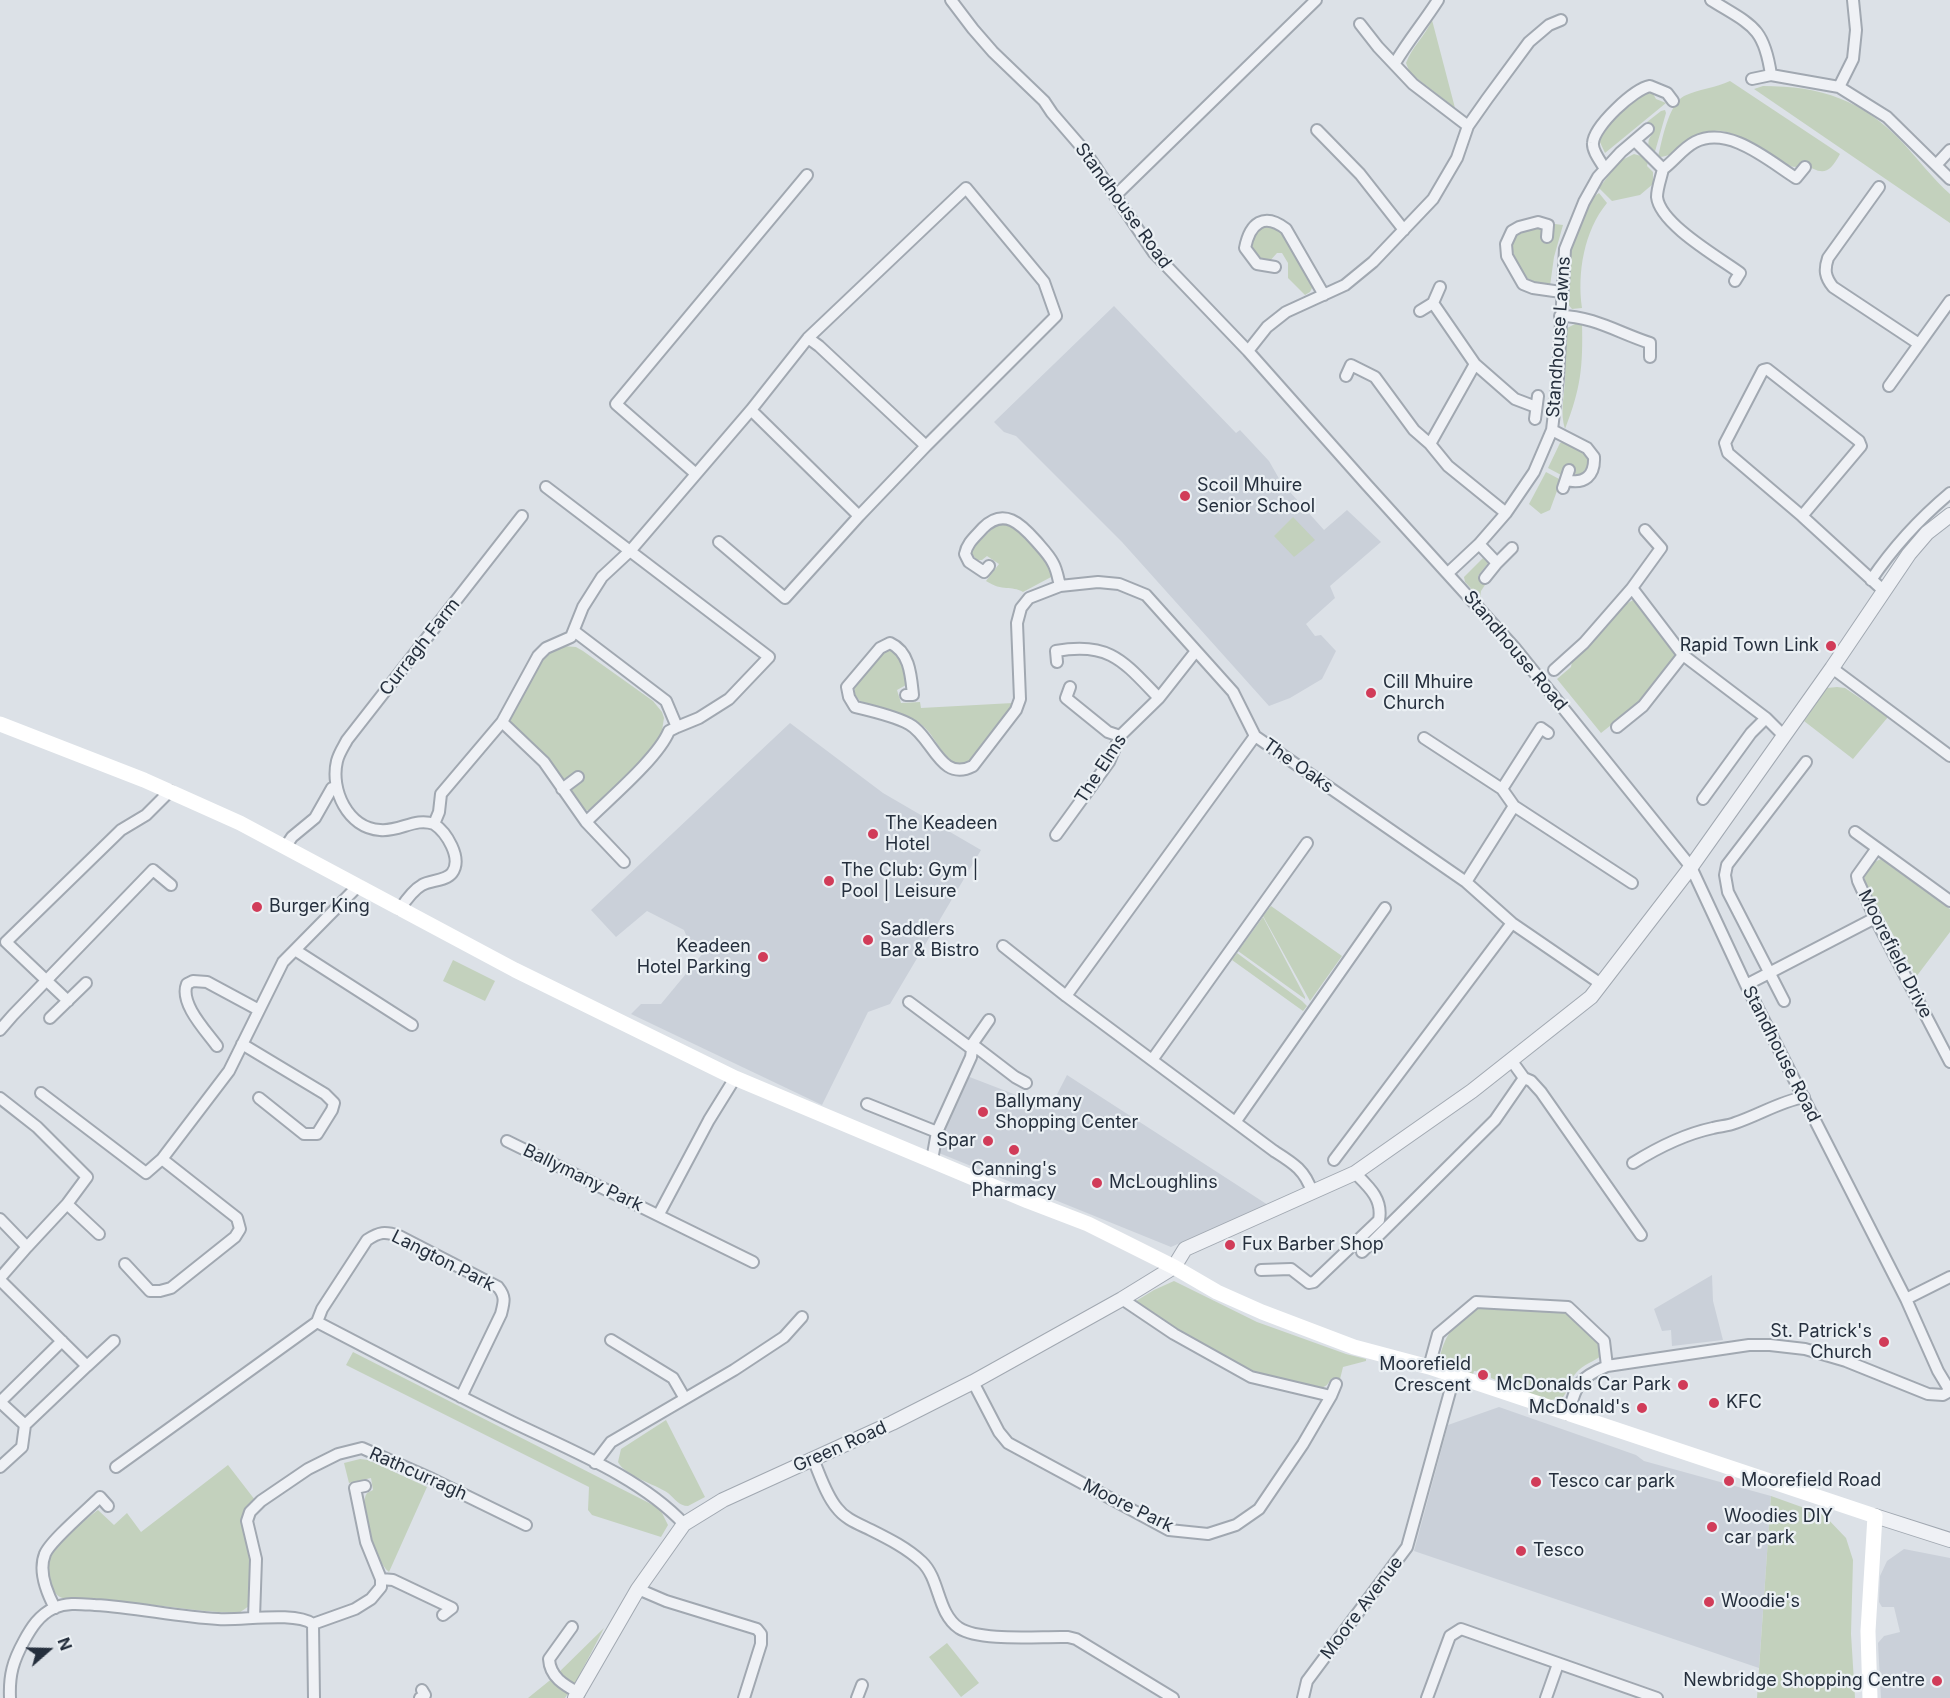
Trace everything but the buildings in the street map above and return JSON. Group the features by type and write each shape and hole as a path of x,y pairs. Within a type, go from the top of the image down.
{"main road":[{"path":"0,724 170,791 240,823 515,970 735,1078 1028,1202 1088,1224 1174,1267 1217,1292 1262,1312 1354,1347 1429,1367 1875,1516 1868,1631 1869,1698"}],"street":[{"name":"Standhouse Road","path":"951,0 993,52 1044,101 1084,150 1160,260 1248,351 1514,647 1692,867 1746,985 1906,1299 1938,1371 1950,1391"},
{"path":"1115,196 1316,0"},
{"path":"1395,63 1408,40 1424,22 1438,0"},
{"path":"1712,0 1749,23 1761,35 1769,59 1771,75"},
{"path":"1839,87 1853,60 1856,30 1853,0"},
{"path":"1248,351 1267,327 1286,312 1345,285 1366,268 1433,200 1457,158 1468,126 1529,42 1549,25 1561,20"},
{"path":"1360,24 1413,84 1468,126"},
{"path":"1752,79 1771,75 1839,87 1887,117 1950,179"},
{"path":"1605,169 1593,148 1594,137 1623,103 1639,90 1650,86 1666,93 1673,101"},
{"name":"Standhouse Lawns","path":"1448,573 1479,544 1506,513 1534,472 1552,430 1558,378 1565,249 1584,202 1598,177 1648,129"},
{"path":"1317,130 1360,174 1404,230"},
{"path":"1735,281 1740,273 1681,230 1661,210 1657,196 1663,169 1694,143 1708,137 1731,140 1747,147 1796,178 1805,167"},
{"path":"1635,141 1663,169"},
{"path":"1936,164 1950,150"},
{"path":"696,474 616,404 807,175"},
{"path":"1879,187 1828,258 1825,269 1826,279 1833,287 1919,344"},
{"path":"435,824 441,794 502,722 538,656 546,648 571,637 583,607 602,576 631,550 751,410 808,339 966,188 1044,282 1056,316 926,446 785,598 719,542"},
{"path":"1275,267 1257,264 1245,248 1251,230 1257,223 1269,220 1286,228 1324,295"},
{"path":"1547,237 1548,225 1538,222 1519,227 1507,238 1507,256 1523,284 1533,288 1562,292"},
{"path":"1420,310 1433,303 1440,287"},
{"path":"1889,386 1950,301"},
{"path":"1433,303 1475,364 1515,399 1537,402 1535,419"},
{"path":"1560,316 1575,316 1601,322 1650,343 1650,357"},
{"path":"808,339 819,346 926,446"},
{"path":"1430,444 1475,364"},
{"path":"1346,376 1351,365 1375,377 1414,430 1430,444 1448,466 1506,513"},
{"path":"1802,516 1861,446 1859,441 1767,369 1763,370 1725,443 1725,448 1884,591"},
{"path":"751,410 859,516"},
{"path":"1552,430 1587,448 1594,457 1591,475 1575,483 1566,479"},
{"path":"546,487 769,657 729,699 699,718 669,731 666,740 586,822"},
{"path":"1872,580 1905,534 1950,493"},
{"name":"Green Road","path":"577,1695 638,1589 684,1524 723,1500 892,1423 974,1382 1122,1299 1174,1267 1185,1249 1355,1173 1472,1091 1591,997 1692,867 1909,554 1928,532 1950,515"},
{"name":"Curragh Farm","path":"286,846 292,837 315,818 332,788 336,787 337,762 347,740 522,516"},
{"path":"989,566 984,572 969,562 965,554 967,545 987,523 1001,518 1011,519 1025,528 1044,550 1054,564 1060,585"},
{"path":"1554,670 1584,643 1632,588 1661,548 1645,530"},
{"path":"1479,544 1497,563"},
{"path":"1485,578 1512,548"},
{"path":"906,695 913,695 911,671 904,656 896,646 890,643 880,648 847,687 849,697 855,707 910,724 921,733 946,765 956,771 964,771 973,766 1016,710 1020,699 1017,623 1021,608 1029,598 1060,585 1098,582 1119,584 1146,595 1233,692 1255,736"},
{"path":"1632,588 1683,655 1766,718 1783,735"},
{"path":"574,631 666,701 677,727"},
{"path":"1057,662 1056,651 1072,648 1108,652 1124,663 1159,698"},
{"name":"The Elms","path":"1056,835 1109,762 1120,736 1159,698 1196,651"},
{"path":"1617,728 1643,706 1683,655"},
{"path":"1832,668 1950,756"},
{"path":"1070,687 1066,698 1108,732 1120,736"},
{"path":"1703,799 1751,733 1766,718"},
{"path":"502,722 544,762 586,822 624,862"},
{"path":"1502,789 1541,728 1548,733"},
{"name":"The Oaks","path":"1066,996 1255,736 1466,882 1512,923 1601,984"},
{"path":"1424,738 1502,789 1514,806 1632,884"},
{"path":"1784,1001 1728,892 1725,884 1725,871 1727,865 1806,762"},
{"path":"562,789 578,777"},
{"path":"336,787 340,800 350,814 368,828 382,831 427,821 441,829 454,853 455,864 452,873 423,884 414,890 400,909"},
{"path":"68,1001 46,980 3,946 121,830 146,815 170,791"},
{"path":"1466,882 1514,806"},
{"path":"1855,832 1950,901"},
{"path":"1152,1060 1307,843"},
{"name":"Moorefield Drive","path":"1877,848 1857,876 1875,918 1950,1060"},
{"path":"0,1030 153,870 171,885"},
{"path":"41,1094 146,1173 162,1159 229,1071 283,962 358,886"},
{"path":"1236,1121 1385,908"},
{"path":"1746,985 1875,918"},
{"path":"1334,1160 1512,923"},
{"path":"1003,946 1066,996 1292,1162 1307,1177 1312,1192"},
{"path":"295,950 412,1025"},
{"path":"217,1046 188,1005 184,991 187,984 193,981 207,982 259,1010"},
{"path":"50,1018 86,983"},
{"path":"909,1002 1026,1083"},
{"path":"932,1160 937,1132 970,1057 972,1047 989,1020"},
{"path":"242,1044 325,1094 334,1103 317,1134 304,1134 259,1098"},
{"path":"1511,1060 1524,1078 1531,1081 1541,1092 1641,1235"},
{"name":"Ballymany Park","path":"659,1214 709,1120 735,1078"},
{"path":"1362,1252 1495,1120 1524,1078"},
{"path":"1633,1163 1652,1151 1694,1134 1713,1127 1732,1125 1784,1102 1804,1097"},
{"path":"0,1098 37,1127 87,1177 0,1279 87,1366"},
{"path":"867,1104 937,1132"},
{"name":"Ballymany Park","path":"507,1141 753,1262"},
{"path":"125,1264 150,1291 171,1288 235,1237 240,1229 237,1218 162,1159"},
{"path":"1261,1270 1292,1269 1309,1284 1314,1282 1379,1220 1381,1209 1377,1199 1355,1173"},
{"path":"67,1203 99,1234"},
{"path":"0,1219 27,1247"},
{"name":"Langton Park","path":"116,1467 317,1322 322,1309 367,1240 386,1232 399,1236 498,1287 503,1293 505,1301 501,1314 461,1397"},
{"path":"1906,1299 1950,1277"},
{"path":"1122,1299 1174,1334 1251,1377 1331,1396"},
{"path":"1429,1367 1438,1334 1476,1302 1568,1307 1604,1341 1607,1366"},
{"path":"595,1463 611,1442 684,1397 734,1370 784,1337 802,1317"},
{"path":"317,1322 595,1463 667,1505 684,1524"},
{"path":"611,1340 673,1378 684,1397"},
{"path":"25,1425 0,1402 62,1341"},
{"path":"0,1467 22,1447 25,1425 114,1341"},
{"path":"1568,1414 1576,1387 1586,1375 1607,1366 1749,1345 1804,1349 1845,1360 1928,1394 1943,1395 1950,1391"},
{"name":"Moore Avenue","path":"1302,1698 1307,1681 1407,1547 1454,1377"},
{"name":"Moore Park","path":"974,1382 999,1432 1008,1443 1169,1530 1208,1534 1236,1525 1259,1509 1303,1444 1336,1384"},
{"name":"Rathcurragh","path":"254,1618 256,1559 247,1521 250,1512 261,1501 308,1469 338,1454 362,1448 526,1525"},
{"path":"813,1459 837,1509 849,1519 901,1546 923,1563 931,1575 947,1615 959,1628 972,1634 987,1636 1076,1639 1173,1698"},
{"name":"Rathcurragh","path":"365,1486 355,1488 361,1523 381,1579"},
{"path":"55,1608 43,1577 44,1555 52,1544 100,1497 108,1506"},
{"path":"1875,1516 1950,1540"},
{"path":"313,1624 355,1608 371,1599 381,1587 381,1579 393,1580 452,1608 443,1615"},
{"path":"638,1589 666,1601 757,1629 761,1634 761,1644 744,1698"},
{"path":"10,1698 10,1675 16,1654 31,1626 55,1608 70,1604 149,1609 222,1620 254,1618 308,1620 313,1624"},
{"path":"313,1624 314,1698"},
{"path":"572,1628 549,1659 549,1664 562,1684 577,1695"},
{"path":"1427,1698 1450,1636 1461,1629 1657,1698"},
{"path":"1546,1698 1558,1664"}],"shaded area":[{"name":"Scoil Mhuire Senior School","path":"1114,306 1236,433 1240,430 1269,461 1281,482 1324,530 1347,510 1381,542 1330,586 1335,598 1306,624 1315,636 1321,635 1336,651 1322,679 1290,698 1269,706 1122,542 1016,436 1004,432 994,422"},
{"path":"790,723 883,793 981,850 890,1004 868,1012 822,1105 631,1014 641,1004 661,1004 704,952 686,935 684,930 647,911 616,937 591,910"},
{"path":"1067,1075 1268,1205 1171,1247 939,1153 934,1142 967,1076 1050,1108"},
{"path":"1712,1275 1713,1301 1723,1340 1672,1346 1671,1330 1662,1331 1654,1309"},
{"path":"1499,1407 1636,1455 1644,1461 1771,1496 1759,1668 1414,1551 1448,1425"},
{"name":"Newbridge Shopping Centre","path":"1904,1549 1950,1558 1950,1698 1881,1698 1878,1643 1884,1636 1900,1632 1894,1607 1882,1607 1879,1602 1880,1576 1887,1561"}],"green space":[{"path":"1432,20 1455,108 1410,73 1406,63"},
{"path":"1730,81 1840,154 1832,166 1828,170 1819,171 1801,162 1797,167 1789,166 1742,138 1721,131 1702,134 1675,153 1658,157 1666,124 1678,101 1689,94"},
{"path":"1763,86 1804,89 1822,93 1840,98 1872,116 1903,143 1950,194 1950,223 1754,89"},
{"path":"1647,92 1652,92 1656,99 1666,103 1605,153 1599,140 1603,133 1620,113"},
{"path":"1665,110 1654,155 1648,144 1654,132 1647,122"},
{"path":"1634,154 1648,162 1647,166 1653,172 1653,184 1640,195 1612,201 1599,188 1620,161"},
{"path":"1599,193 1607,203 1593,226 1584,253 1581,281 1582,308 1572,309 1566,302 1569,255 1584,212"},
{"path":"1555,224 1563,225 1554,257 1550,286 1539,284 1524,275 1515,259 1512,247 1515,235 1531,227 1538,226 1541,228 1542,238 1551,239"},
{"path":"1265,226 1281,227 1314,284 1310,292 1305,295 1288,278 1288,263 1282,253 1277,253 1268,263 1253,250 1254,235"},
{"path":"1582,323 1581,365 1575,401 1565,429 1563,411 1566,335 1567,328"},
{"path":"1567,441 1587,453 1591,459 1584,471 1586,473 1576,478 1574,468 1567,467 1563,476 1548,468 1560,443"},
{"path":"1546,472 1561,480 1550,510 1541,514 1529,504"},
{"path":"1293,517 1315,540 1294,557 1274,536"},
{"path":"1002,524 1015,528 1034,544 1045,557 1053,576 1023,592 986,581 999,564 987,556 982,560 977,560 972,554 972,549 993,528"},
{"path":"1483,558 1488,563 1478,576 1485,585 1480,598 1465,582 1464,577"},
{"path":"1633,600 1643,609 1673,649 1674,658 1639,703 1601,733 1557,679 1571,667 1572,661 1602,632 1621,607"},
{"path":"562,646 576,647 583,651 653,701 664,718 661,737 628,774 589,810 583,811 571,793 576,773 566,779 561,778 547,759 512,724 509,718 542,659 551,651"},
{"path":"890,649 899,654 906,669 906,685 897,690 901,703 920,702 921,708 1013,703 973,759 966,763 956,764 945,755 927,730 915,720 860,701 855,695 854,685 884,651"},
{"path":"1827,688 1845,688 1888,717 1853,759 1804,721"},
{"path":"1881,859 1950,909 1950,932 1916,977 1865,883 1864,875 1872,863"},
{"path":"1271,906 1342,956 1310,1001 1263,916"},
{"path":"1263,917 1305,997 1305,999 1238,951"},
{"path":"1237,953 1302,1001 1307,1006 1303,1011 1232,960"},
{"path":"453,960 495,981 485,1001 443,981"},
{"path":"1174,1281 1257,1322 1366,1359 1366,1361 1343,1367 1340,1379 1332,1378 1322,1388 1253,1371 1142,1310 1137,1305 1136,1301"},
{"path":"1479,1308 1565,1311 1599,1345 1602,1355 1579,1370 1561,1399 1547,1400 1491,1378 1491,1373 1474,1371 1473,1374 1441,1363 1439,1360 1449,1334 1457,1324"},
{"path":"353,1352 655,1506 661,1511 668,1525 661,1537 592,1515 588,1510 589,1487 346,1365"},
{"path":"666,1420 705,1497 688,1506 680,1503 668,1493 633,1476 618,1462 621,1449"},
{"path":"360,1459 368,1460 427,1487 389,1572 373,1546 366,1521 364,1500 367,1493 373,1490 371,1478 349,1483 344,1463"},
{"path":"228,1465 255,1500 250,1504 253,1507 243,1524 251,1556 249,1606 239,1613 222,1612 106,1600 70,1600 60,1597 55,1592 49,1571 51,1554 65,1538 98,1510 114,1525 127,1513 141,1532"},
{"path":"1771,1496 1824,1515 1846,1538 1853,1560 1851,1634 1855,1698 1757,1698"},
{"path":"604,1628 565,1698 528,1698 554,1677"},
{"path":"947,1643 979,1683 961,1697 929,1657"}],"place":[{"name":"Scoil Mhuire Senior School","path":"1185,496"},
{"name":"Rapid Town Link","path":"1831,646"},
{"name":"Cill Mhuire Church","path":"1371,693"},
{"name":"The Keadeen Hotel","path":"873,834"},
{"name":"The Club: Gym | Pool | Leisure","path":"829,881"},
{"name":"Burger King","path":"257,907"},
{"name":"Saddlers Bar & Bistro","path":"868,940"},
{"name":"Keadeen Hotel Parking","path":"763,957"},
{"name":"Ballymany Shopping Center","path":"983,1112"},
{"name":"Spar","path":"988,1141"},
{"name":"Canning's Pharmacy","path":"1014,1150"},
{"name":"McLoughlins","path":"1097,1183"},
{"name":"Fux Barber Shop","path":"1230,1245"},
{"name":"St. Patrick's Church","path":"1884,1342"},
{"name":"Moorefield Crescent","path":"1483,1375"},
{"name":"McDonalds Car Park","path":"1683,1385"},
{"name":"KFC","path":"1714,1403"},
{"name":"McDonald's","path":"1642,1408"},
{"name":"Moorefield Road","path":"1729,1481"},
{"name":"Tesco car park","path":"1536,1482"},
{"name":"Woodies DIY car park","path":"1712,1527"},
{"name":"Tesco","path":"1521,1551"},
{"name":"Woodie's","path":"1709,1602"},
{"name":"Newbridge Shopping Centre","path":"1937,1681"}]}
